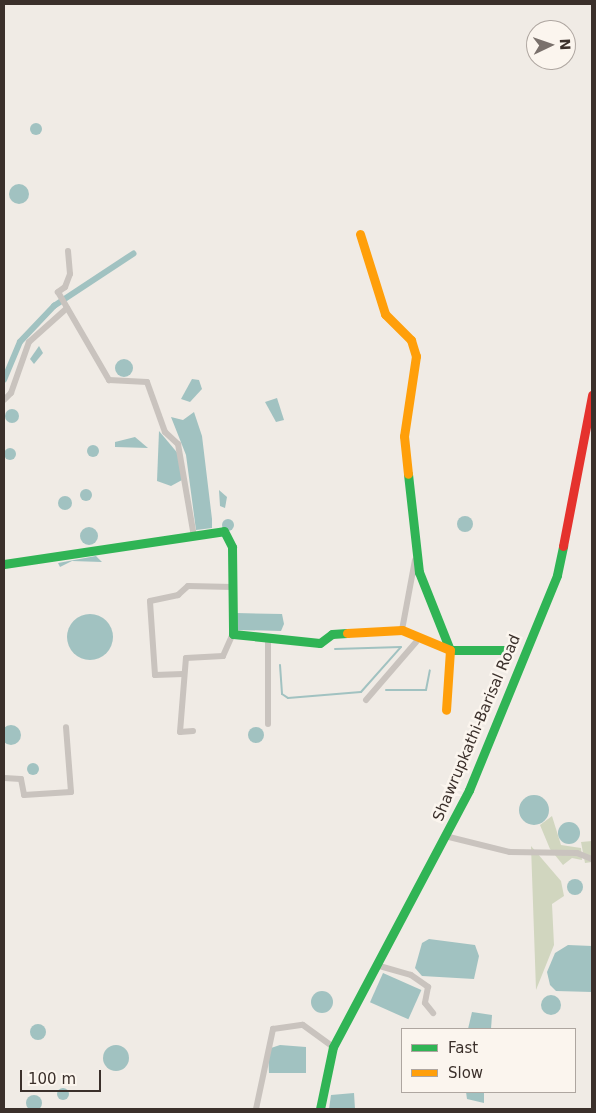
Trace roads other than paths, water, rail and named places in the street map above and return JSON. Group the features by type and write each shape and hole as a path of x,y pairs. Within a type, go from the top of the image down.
{"street":[{"path":"360,234 385,314 411,340 416,356 404,436 419,572 450,650 446,710"},
{"path":"68,251 70,274 65,287 58,292 109,380 148,382 165,432 178,444 194,536"},
{"path":"4,400 11,392 28,342 66,307"},
{"name":"Shawrupkathi-Barisal Road","path":"320,1109 332,1047 376,965 412,890 445,836 557,574 592,395"},
{"path":"4,564 224,531 232,547 233,634 224,656 186,658 183,674 180,732 193,731"},
{"path":"402,630 416,546"},
{"path":"183,674 154,676 150,601 178,595 188,586 233,587"},
{"path":"233,634 320,643 332,634 402,630 450,650 506,650"},
{"path":"268,637 268,724"},
{"path":"366,700 416,642"},
{"path":"4,778 21,779 24,796 71,792 66,727"},
{"path":"445,836 510,852 576,853 592,859"},
{"path":"376,965 411,975 428,987 425,1003 433,1013"},
{"path":"256,1109 273,1029 303,1026 332,1047"}],"water":[{"path":"36,123 42,129 36,135 30,129"},
{"path":"15,184 23,184 29,190 29,198 23,204 15,204 9,198 9,190"},
{"path":"39,346 43,353 34,364 30,359"},
{"path":"124,359 130,362 133,368 130,374 124,377 118,374 115,368 118,362"},
{"path":"192,379 199,380 202,389 190,402 181,399"},
{"path":"277,398 284,420 276,422 265,402"},
{"path":"12,409 17,411 19,416 17,421 12,423 7,421 5,416 7,411"},
{"path":"194,412 202,436 212,519 212,528 196,530 186,455 171,417 183,420"},
{"path":"159,431 180,456 182,480 171,486 157,481"},
{"path":"135,437 148,448 115,447 115,442"},
{"path":"91,445 95,445 99,451 95,457 91,457 87,453 87,449"},
{"path":"8,448 12,448 16,454 12,460 8,460 4,456 4,452"},
{"path":"84,489 88,489 92,495 88,501 84,501 80,497 80,493"},
{"path":"219,490 227,497 225,508 220,506"},
{"path":"65,496 70,498 72,503 70,508 65,510 60,508 58,503 60,498"},
{"path":"465,516 471,518 473,524 471,530 465,532 459,530 457,524 459,518"},
{"path":"226,519 230,519 234,525 230,531 226,531 222,527 222,523"},
{"path":"89,527 95,530 98,536 95,542 89,545 83,542 80,536 83,530"},
{"path":"96,556 102,562 72,561 60,567 58,563"},
{"path":"236,613 282,614 284,624 281,631 238,630"},
{"path":"90,614 103,618 109,624 113,637 109,650 103,656 90,660 77,656 71,650 67,637 71,624 77,618"},
{"path":"11,725 18,728 21,735 18,742 11,745 4,742 1,735 4,728"},
{"path":"253,727 259,727 264,732 262,741 253,743 248,738 248,732"},
{"path":"31,763 35,763 39,769 35,775 31,775 27,771 27,767"},
{"path":"534,795 544,800 549,810 544,820 534,825 524,820 519,810 524,800"},
{"path":"565,822 573,822 580,829 580,837 573,844 565,844 558,837 558,829"},
{"path":"572,879 578,879 583,884 581,893 572,895 567,890 567,884"},
{"path":"429,939 475,945 479,956 474,979 422,976 415,968 422,943"},
{"path":"568,945 592,946 592,992 556,991 550,985 547,972 555,953"},
{"path":"383,973 421,990 408,1019 370,1002"},
{"path":"322,991 330,994 333,1002 330,1010 322,1013 314,1010 311,1002 314,994"},
{"path":"551,995 558,998 561,1005 558,1012 551,1015 544,1012 541,1005 544,998"},
{"path":"472,1012 492,1015 491,1028 468,1028"},
{"path":"35,1024 41,1024 46,1029 44,1038 35,1040 30,1035 30,1029"},
{"path":"116,1045 125,1049 129,1058 125,1067 116,1071 107,1067 103,1058 107,1049"},
{"path":"280,1045 306,1047 306,1073 269,1073 268,1049"},
{"path":"61,1088 65,1088 69,1094 65,1100 61,1100 57,1096 57,1092"},
{"path":"354,1093 355,1109 329,1109 331,1095"},
{"path":"466,1093 484,1093 484,1103 467,1099"},
{"path":"31,1095 37,1095 42,1100 40,1109 31,1111 26,1106 26,1100"}],"waterway":[{"path":"4,380 20,342 54,306 133,254"},
{"path":"280,665 282,694 288,698 361,692 401,647 335,649"},
{"path":"386,690 426,690 430,670"}]}
